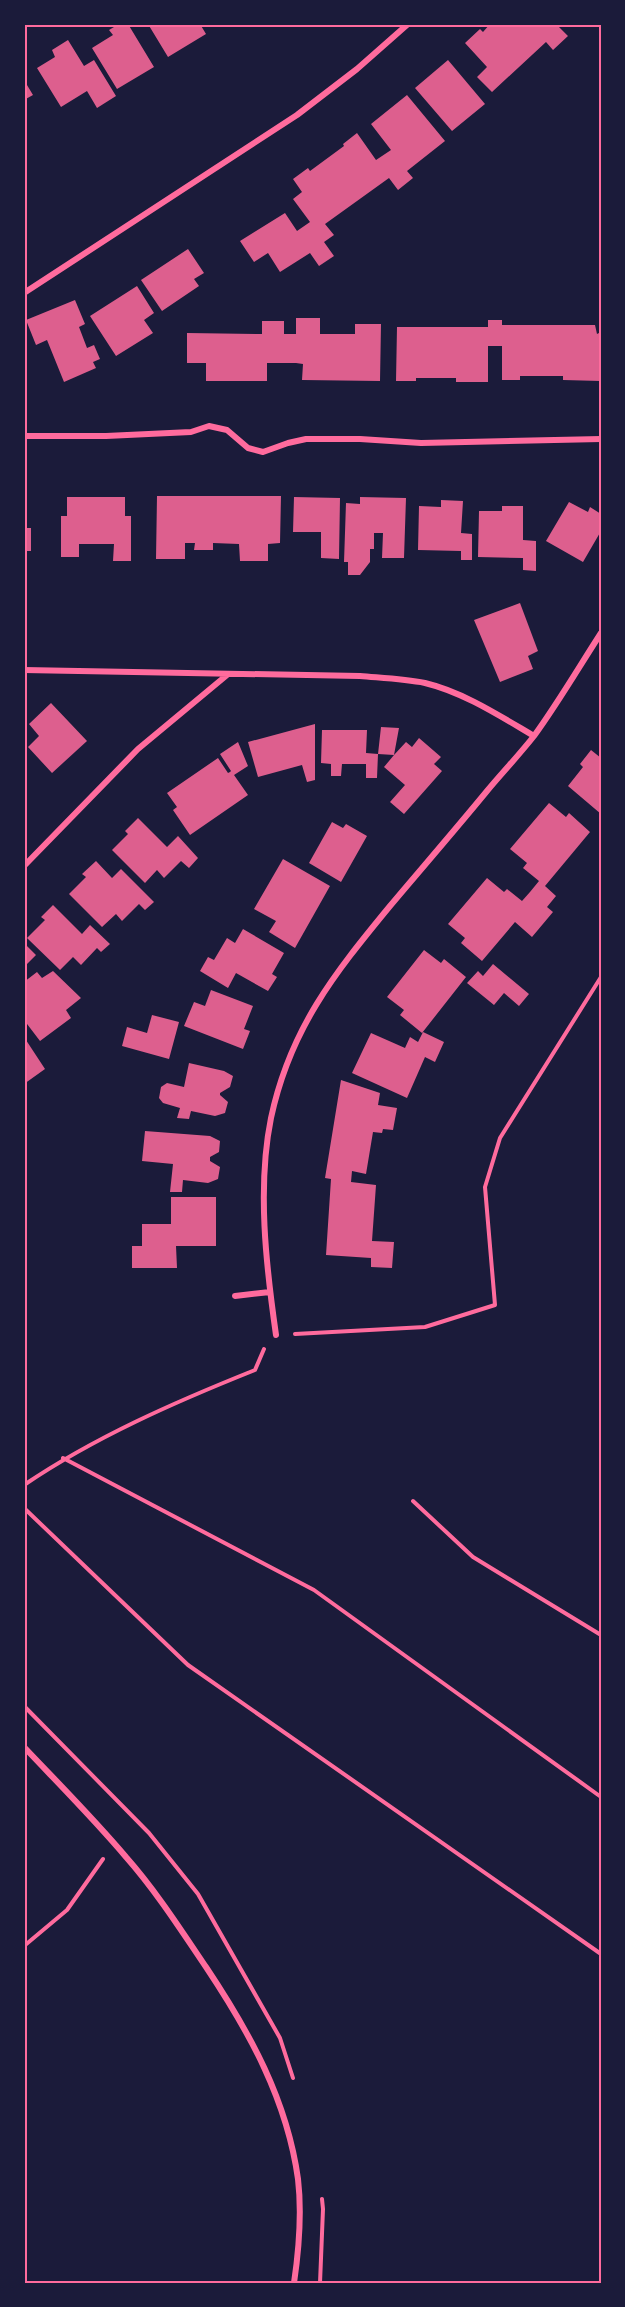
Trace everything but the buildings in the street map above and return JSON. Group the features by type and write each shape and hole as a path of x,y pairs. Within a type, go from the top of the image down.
{"street":[{"path":"24,293 297,115 357,69 408,24"},
{"path":"24,436 106,436 191,432 209,426 227,430 248,448 263,452 306,439 360,439 421,443 601,440"},
{"path":"276,1335 270,1292 264,1178 265,1156 279,1087 302,1029 323,992 349,955 534,736 601,633"},
{"path":"24,670 360,676 427,684 457,695 534,736"},
{"path":"24,866 138,749 228,674"},
{"path":"235,1296 270,1292"},
{"path":"24,1747 114,1843 180,1928 244,2025 273,2085 291,2144 298,2180 300,2222 294,2283"}],"path":[{"path":"24,1485 63,1458 196,1394 255,1370 265,1339 276,1335 425,1326 495,1305 485,1187 500,1138 601,977"},
{"path":"63,1458 314,1590 601,1797"},
{"path":"413,1501 472,1557 601,1635"},
{"path":"24,1508 188,1665 601,1954"},
{"path":"24,1946 67,1910 114,1843"}]}
